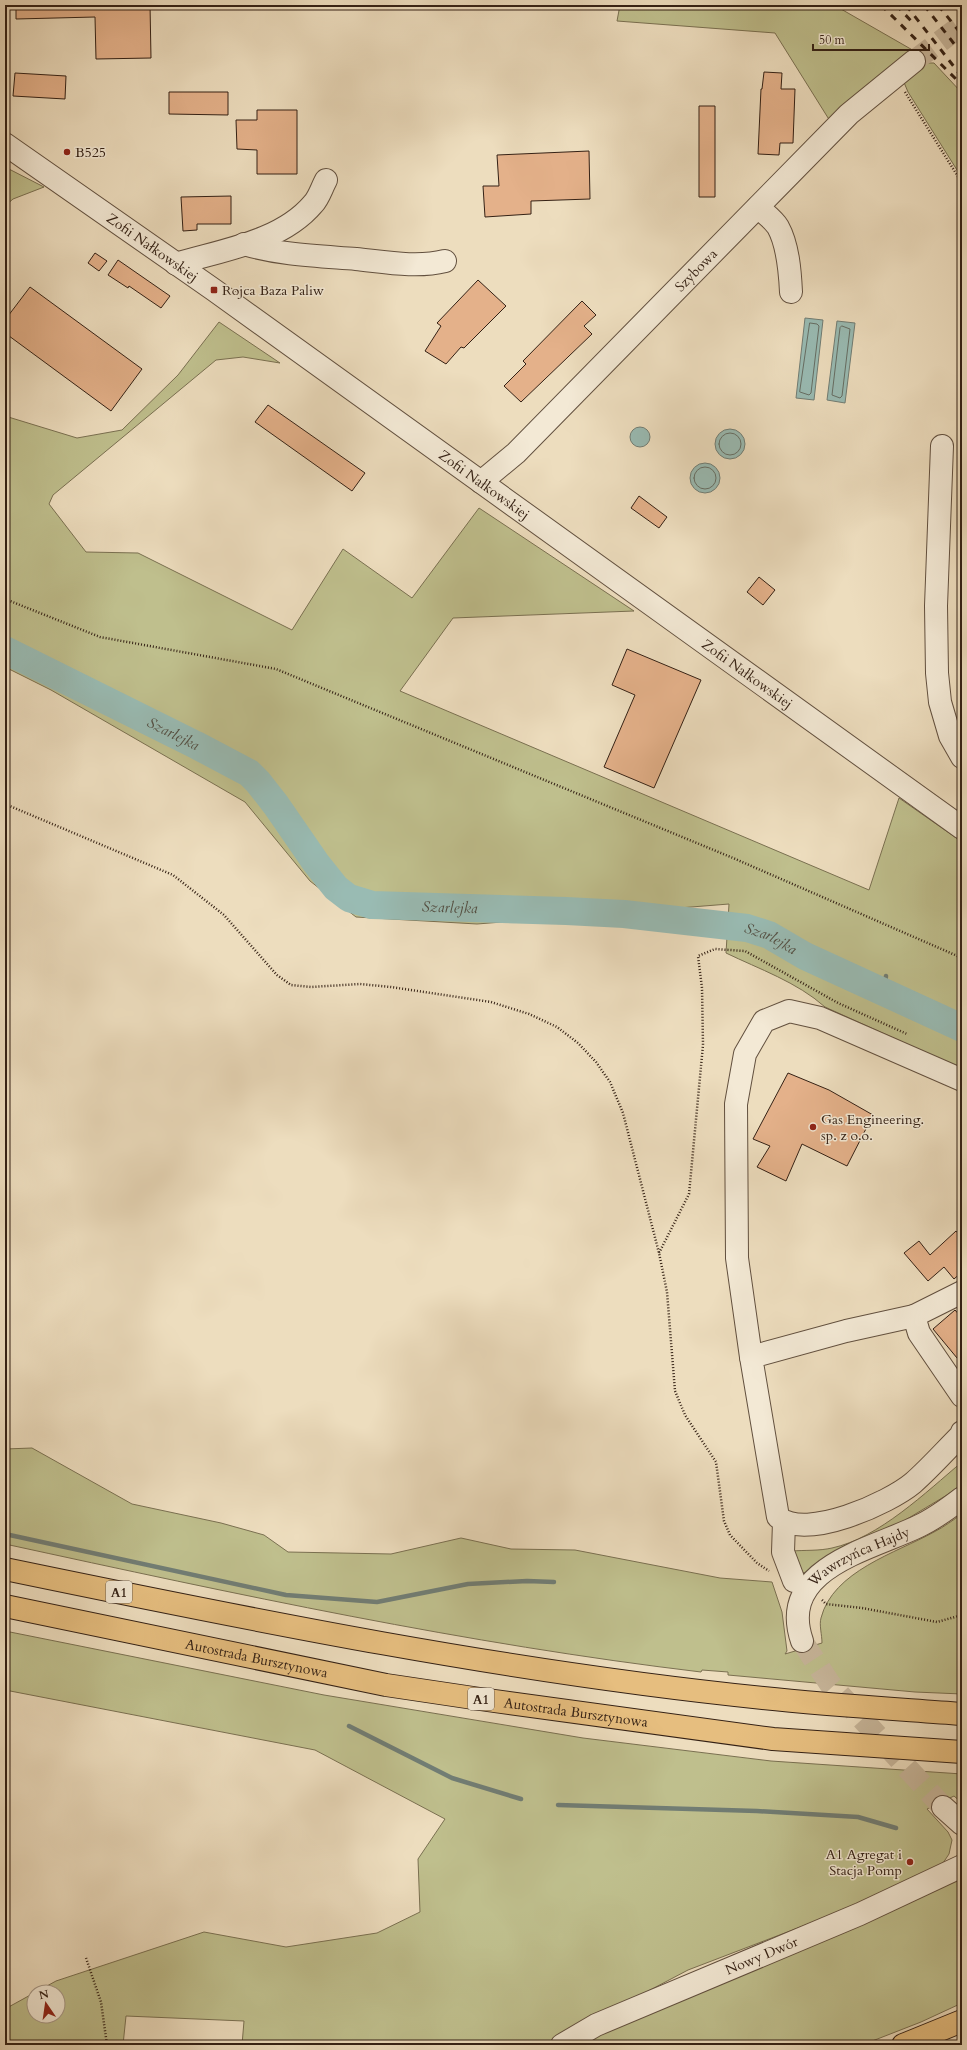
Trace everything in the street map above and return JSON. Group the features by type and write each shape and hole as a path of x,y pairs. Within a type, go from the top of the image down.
{"main road":[{"name":"A1","path":"5,1569 248,1619 432,1652 595,1677 762,1698 962,1714"},
{"name":"Autostrada Bursztynowa","path":"5,1606 386,1685 425,1691 773,1739 962,1752"},
{"path":"903,2045 962,2021"}],"street":[{"name":"Szybowa","path":"481,482 516,453 849,114 914,61"},
{"name":"Zofii Nałkowskiej","path":"5,144 176,264 962,828"},
{"path":"176,264 261,240 290,226 314,204 326,180"},
{"path":"758,207 778,226 790,271 791,292"},
{"path":"244,244 266,251 378,261 430,264 445,261"},
{"path":"942,446 936,606 936,673 940,702 950,736 962,757"},
{"path":"962,1080 820,1018 789,1011 764,1021 745,1054 736,1104 737,1258 751,1357 778,1517 784,1522 797,1525 823,1523 876,1506 913,1483 961,1435 962,1432"},
{"path":"751,1357 846,1331 914,1316 962,1292"},
{"path":"914,1316 919,1333 962,1396"},
{"name":"Wawrzyńca Hajdy","path":"802,1642 798,1629 797,1617 802,1596 801,1584 843,1559 919,1526 962,1498"},
{"path":"784,1522 783,1552 801,1584"},
{"path":"942,1807 962,1824"},
{"name":"Nowy Dwór","path":"562,2045 596,2025 860,1914 962,1866"}],"path":[{"path":"896,75 914,108 962,182"},
{"path":"5,599 100,637 276,669 733,858 962,958"},
{"path":"5,804 173,875 224,915 277,974 292,985 311,987 360,984 391,986 490,1002 529,1014 557,1027 578,1043 596,1062 610,1082 623,1113 659,1253 667,1292 675,1391 685,1415 716,1462 724,1521 730,1535 758,1563 778,1576 801,1584 826,1604 862,1608 937,1622 962,1615"},
{"path":"659,1253 689,1194 703,1044 702,988 698,956 715,949 745,951 838,1003 909,1035"},
{"path":"86,1958 101,2002 107,2045"}],"green space":[{"path":"620,5 834,5 916,52 830,121 775,33 617,21"},
{"path":"923,63 934,63 962,93 962,178 908,92 903,80"},
{"path":"5,167 44,187 13,199 5,206"},
{"path":"219,322 280,363 243,357 216,360 53,495 49,504 86,552 138,553 292,630 343,549 412,598 479,508 634,611 453,618 400,691 869,890 899,798 962,842 962,1069 825,1007 814,998 790,983 726,953 729,904 477,924 356,917 310,881 245,802 51,690 5,667 5,416 77,438 122,430 178,375"},
{"path":"32,1448 132,1504 221,1523 264,1535 288,1552 391,1554 461,1538 511,1549 575,1550 720,1578 772,1582 782,1612 787,1651 785,1654 822,1643 820,1621 828,1602 838,1588 852,1576 868,1565 938,1530 962,1514 962,1694 915,1692 728,1675 728,1672 702,1670 701,1672 613,1661 351,1616 5,1544 5,1449"},
{"path":"962,1462 962,1484 947,1495 897,1525 826,1556 807,1573 796,1572 792,1551 832,1548 850,1543 867,1535 917,1500"},
{"path":"5,1631 324,1695 583,1738 771,1761 962,1774 962,1803 954,1796 927,1809 948,1832 952,1840 949,1854 937,1872 905,1887 688,1970 546,2045 242,2045 244,2021 126,2016 123,2045 5,2045 5,2009 26,1997 26,2024 66,2024 66,1984 51,1984 204,1932 286,1947 377,1933 420,1912 418,1859 445,1819 315,1750 5,1690"},
{"path":"962,1877 962,2003 921,2022 862,2045 573,2045"}],"water":[{"path":"805,318 823,320 814,400 796,398"},
{"path":"837,321 855,323 845,403 827,400"},
{"path":"640,427 647,430 650,437 647,444 640,447 633,444 630,437 633,430"},
{"path":"730,429 741,433 745,444 741,455 730,459 719,455 715,444 719,433"},
{"path":"705,463 716,467 720,478 716,489 705,493 694,489 690,478 694,467"}],"building":[{"path":"16,5 150,5 151,58 96,59 95,17 16,19"},
{"path":"764,72 782,73 781,89 795,89 793,143 780,143 779,155 758,154 761,89"},
{"path":"15,73 66,76 65,99 13,96"},
{"path":"169,92 228,92 228,115 169,114"},
{"path":"699,106 715,106 715,197 699,197"},
{"path":"257,110 297,110 297,174 257,174 257,150 237,149 236,120 257,120"},
{"path":"589,151 590,199 531,201 531,214 485,217 483,186 499,186 497,155"},
{"path":"231,196 231,224 197,224 197,230 183,231 181,197"},
{"path":"95,253 107,261 99,271 88,263"},
{"path":"118,260 170,296 161,308 129,286 128,288 108,275"},
{"path":"478,280 506,306 464,348 461,347 446,364 425,351 441,326 437,323"},
{"path":"30,287 142,369 111,411 5,333 5,320"},
{"path":"582,301 596,315 584,326 592,334 521,402 504,386 526,364 523,361"},
{"path":"268,405 365,473 352,491 255,422"},
{"path":"639,496 667,517 659,528 631,508"},
{"path":"759,577 775,590 763,605 747,592"},
{"path":"627,649 701,680 654,788 604,767 635,695 612,685"},
{"name":"Gas Engineering. sp. z o.o.","path":"788,1073 829,1090 873,1115 847,1166 802,1144 786,1181 757,1167 770,1146 753,1139"},
{"path":"956,1231 962,1238 962,1272 954,1279 944,1267 928,1281 904,1253 919,1241 930,1255"},
{"path":"955,1310 962,1318 962,1364 933,1329"}],"waterway":[{"name":"Szarlejka","path":"5,650 249,773 276,805 316,863 336,888 349,898 372,905 624,914 747,928 769,935 805,956 962,1028"},
{"path":"884,992 886,976"},
{"path":"5,1534 286,1595 377,1602 468,1584 527,1581 554,1582"},
{"path":"349,1726 452,1778 521,1799"},
{"path":"558,1805 757,1811 858,1817 896,1828"}],"tunnel":[{"path":"914,61 962,25"},
{"path":"802,1641 830,1684 943,1807"}],"railway":[{"path":"881,5 962,85"},
{"path":"896,5 915,25"},
{"path":"906,5 962,77"},
{"path":"924,5 962,54"},
{"path":"938,5 962,35"}],"place":[{"name":"B525","path":"67,152"},
{"name":"Rojca Baza Paliw","path":"214,290"},
{"name":"Gas Engineering. sp. z o.o.","path":"813,1127"},
{"name":"A1 Agregat i Stacja Pomp","path":"910,1862"}]}
